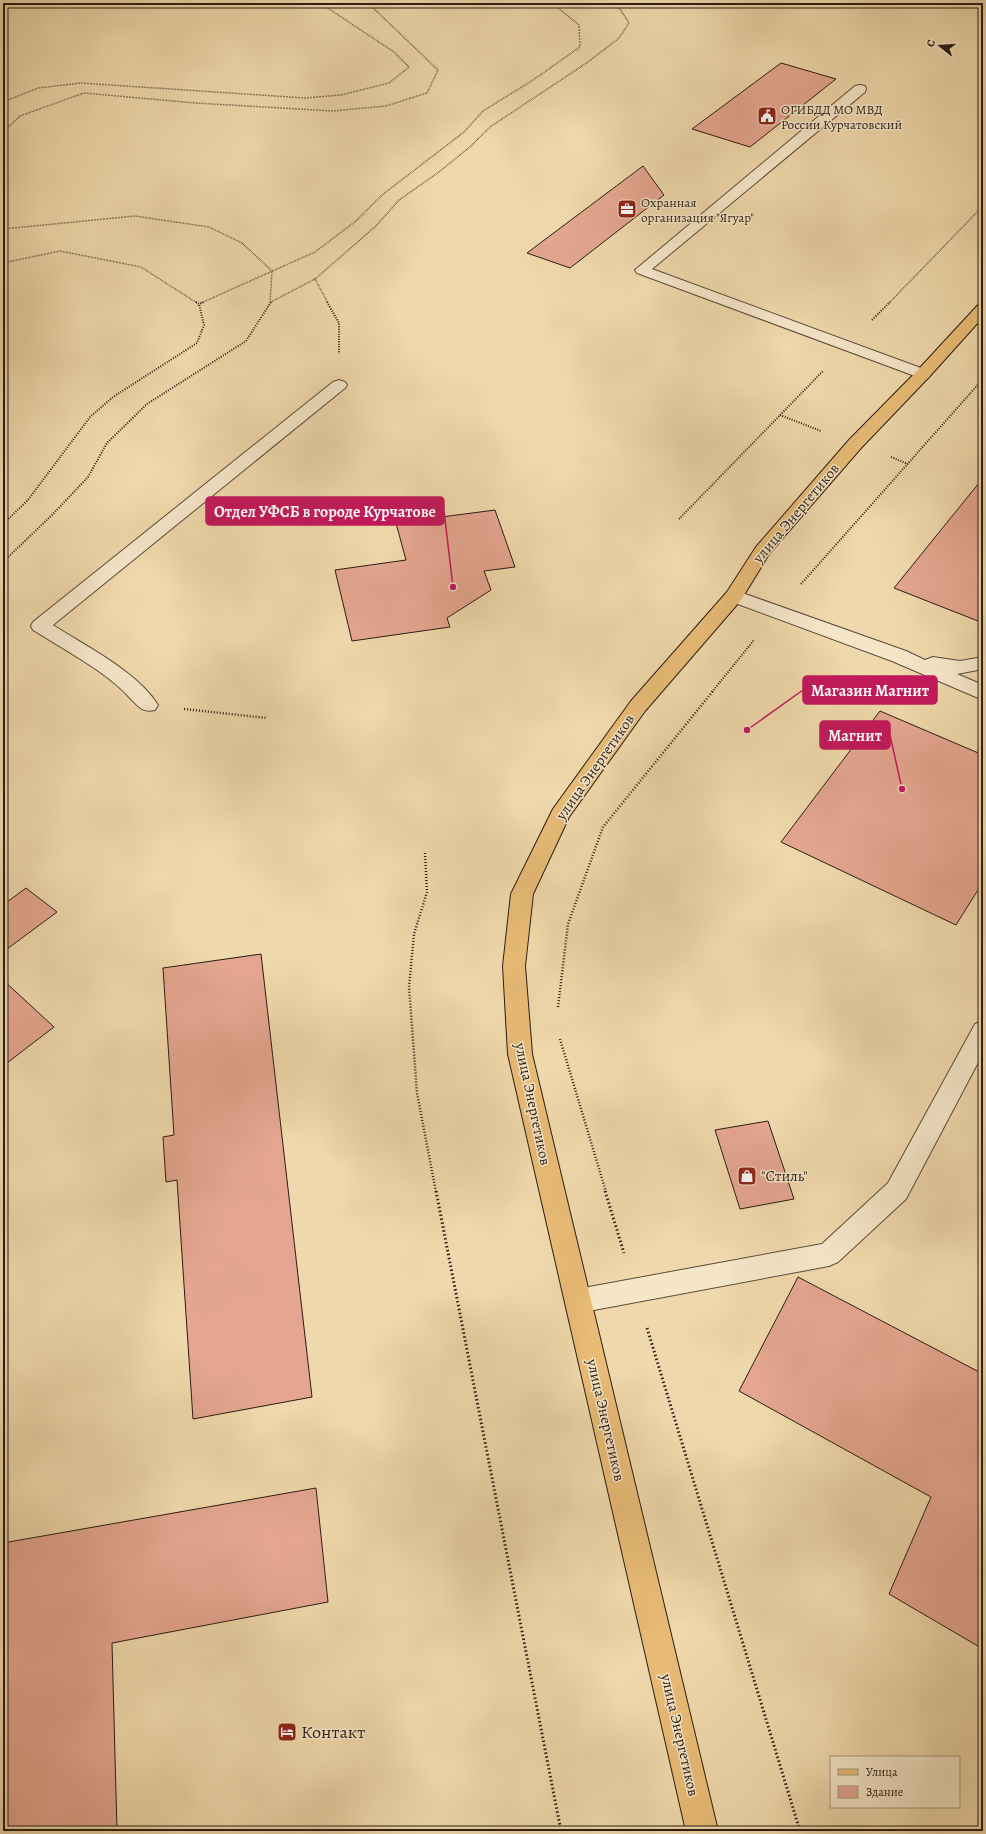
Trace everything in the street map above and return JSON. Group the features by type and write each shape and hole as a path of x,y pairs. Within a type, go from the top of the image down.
{"main road":[{"name":"улица Энергетиков","path":"702,1831 520,1054 514,966 522,894 560,814 638,706 734,596 762,551 855,444 923,374 983,308"}],"lane":[{"path":"860,89 642,270 923,374"},
{"path":"148,705 126,681 40,626 339,385"},
{"path":"734,596 899,656 983,693"},
{"path":"899,656 960,668 983,663"},
{"path":"578,1301 829,1254 897,1191 983,1031"}],"path":[{"path":"3,102 38,88 81,83 305,98 341,95 389,83 409,67 394,52 320,3"},
{"path":"3,132 20,116 84,93 194,103 333,111 386,106 427,93 438,70 368,3"},
{"path":"199,304 315,252 356,221 382,195 464,132 483,110 533,80 580,47 579,25 552,3"},
{"path":"3,562 88,477 107,443 147,404 246,341 271,302 315,279 376,226 399,200 465,150 490,127 588,62 619,38 629,23 620,10 610,3"},
{"path":"3,229 135,216 209,227 242,243 272,271 271,302"},
{"path":"3,262 60,251 141,267 199,304 204,325 197,343 113,397 90,417 63,451 28,500 3,524"},
{"path":"315,279 339,323 339,385"},
{"path":"558,1009 568,924 603,827 776,612 983,379"},
{"path":"148,705 267,718"},
{"path":"425,854 427,892 414,934 409,987 417,1093 561,1831"},
{"path":"558,1032 800,1831"}],"building":[{"path":"781,63 836,79 750,147 692,129"},
{"path":"643,166 664,195 570,268 527,253"},
{"path":"983,478 983,623 894,588"},
{"path":"495,510 515,567 484,571 491,590 447,618 450,627 352,641 335,570 406,560 396,523"},
{"path":"880,711 983,755 983,882 956,925 781,842"},
{"path":"26,888 57,912 3,952 3,905"},
{"path":"261,954 312,1397 193,1419 177,1180 166,1182 163,1137 174,1135 163,968"},
{"path":"3,980 54,1027 3,1066"},
{"path":"768,1121 794,1199 740,1209 715,1130"},
{"path":"798,1277 983,1374 983,1649 889,1594 931,1497 739,1391"},
{"path":"316,1488 328,1602 112,1643 117,1831 3,1831 3,1543"}],"place":[{"name":"ОГИБДД МО МВД России Курчатовский","path":"767,116"},
{"name":"Охранная организация \"Ягуар\"","path":"627,209"},
{"name":"Отдел УФСБ в городе Курчатове","path":"453,587"},
{"name":"Магазин Магнит","path":"747,730"},
{"name":"Магнит","path":"902,789"},
{"name":"\"Стиль\"","path":"747,1176"},
{"name":"Контакт","path":"287,1732"}]}
